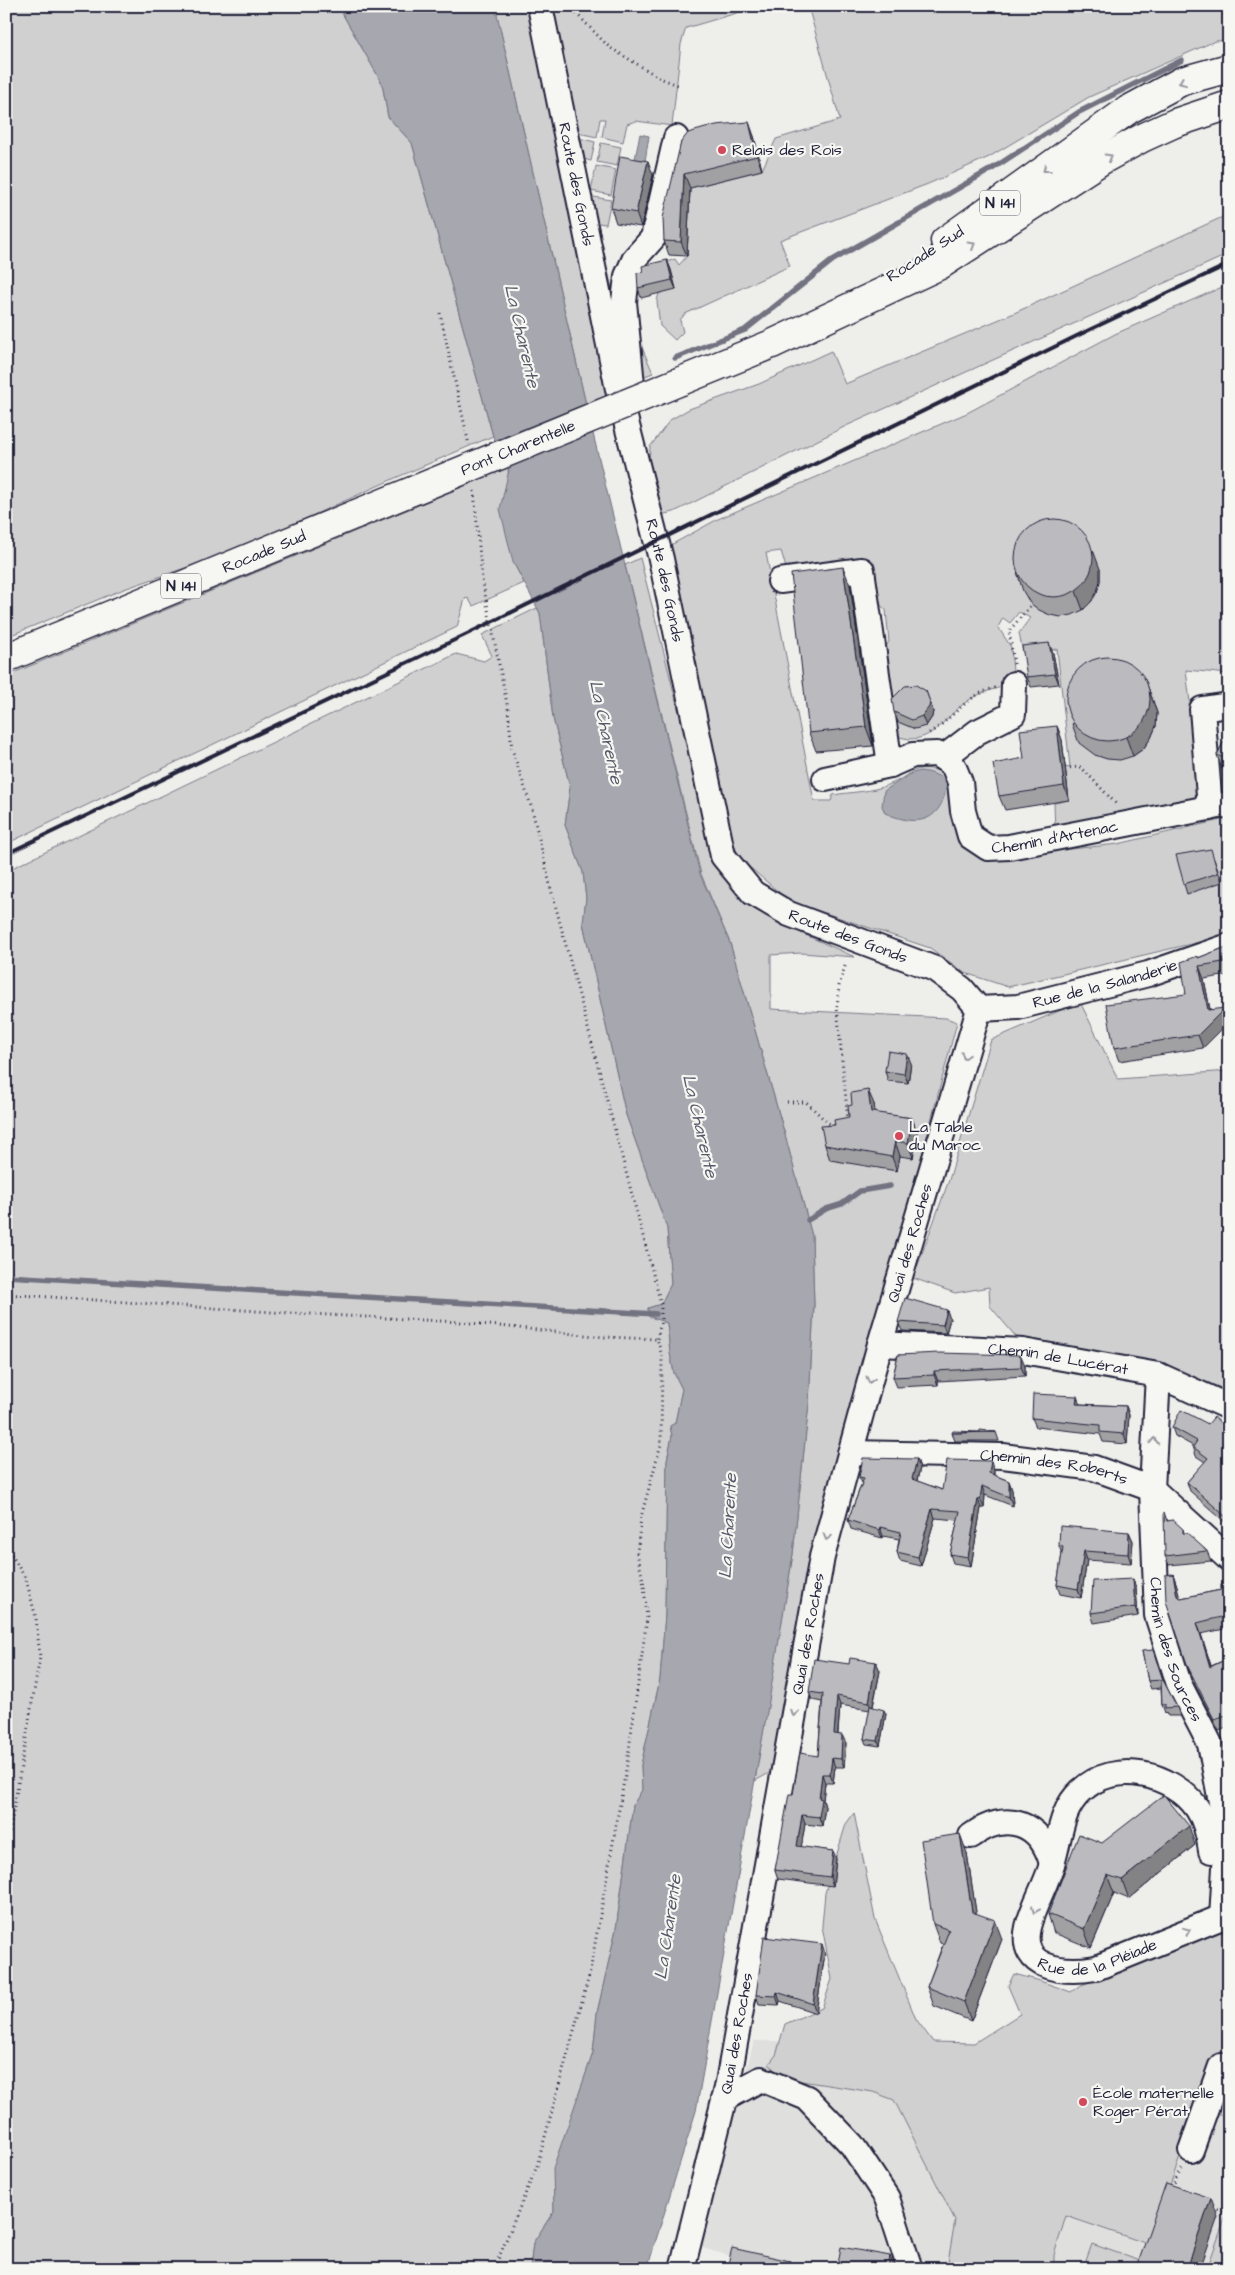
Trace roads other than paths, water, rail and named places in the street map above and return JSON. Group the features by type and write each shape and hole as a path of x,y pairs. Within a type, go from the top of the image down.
{"highway":[{"name":"Rocade Sud","path":"772,344 871,289 954,236 1128,110 1182,81 1229,68"},
{"name":"Rocade Sud","path":"681,381 772,344 940,265 1102,160 1142,138 1176,123 1229,105"},
{"name":"Pont Charentelle","path":"356,514 681,381"},
{"name":"Rocade Sud","path":"6,658 356,514"}],"street":[{"name":"Route des Gonds","path":"540,6 619,394 661,560 723,856 753,893 789,914 935,969 962,989 979,1009"},
{"path":"642,482 624,302 628,276 634,258 652,238 676,138"},
{"path":"780,581 862,570 890,765"},
{"path":"825,779 890,765 913,755 937,754 943,758 977,732 1014,714 1014,684"},
{"path":"1220,806 1202,709 1229,705"},
{"name":"Chemin d'Artenac","path":"943,758 953,765 960,782 963,811 970,836 988,848 1009,847 1220,806"},
{"name":"Rue de la Salanderie","path":"979,1009 1018,1007 1148,974 1229,946"},
{"name":"Quai des Roches","path":"682,2269 724,2099 822,1557 880,1344 979,1009"},
{"name":"Chemin de Lucérat","path":"880,1344 1023,1351 1158,1375 1229,1407"},
{"name":"Chemin des Sources","path":"1158,1375 1152,1489 1157,1615 1179,1684 1210,1744 1227,1834 1226,1918"},
{"name":"Chemin des Roberts","path":"850,1453 1003,1456 1094,1468 1152,1489 1229,1559"},
{"name":"Rue de la Pléiade","path":"1211,1851 1208,1829 1198,1809 1183,1792 1158,1778 1144,1774 1121,1774 1100,1779 1081,1790 1066,1810 1052,1864 1028,1927 1026,1946 1034,1958 1045,1965 1062,1971 1096,1968 1226,1918"},
{"path":"972,1836 984,1827 998,1822 1014,1822 1028,1828 1040,1837 1048,1850 1052,1864"},
{"path":"1191,2150 1221,2066 1229,2066"},
{"path":"724,2099 761,2079 807,2098 852,2145 887,2198 910,2269"}],"water":[{"name":"La Charente","path":"338,6 495,6 587,409 700,874 730,943 812,1236 814,1305 809,1403 793,1554 769,1701 696,2111 647,2269 530,2269 533,2243 554,2211 553,2168 593,2053 597,2013 616,1929 633,1805 642,1790 641,1765 660,1679 665,1615 667,1460 672,1436 670,1426 675,1423 682,1389 674,1373 667,1323 648,1316 648,1308 661,1304 671,1284 667,1228 626,1115 583,923 586,898 583,872 565,825 570,787 553,718 540,613 513,562 500,509 509,470 493,436 412,143 388,117 382,83"},
{"path":"640,134 649,136 645,161 635,159"},
{"path":"920,771 935,774 947,783 940,806 934,814 927,818 908,820 885,813 882,806 884,791 910,774"}],"waterway":[{"path":"675,358 745,330 833,260 995,167 1079,112 1182,60"},
{"path":"808,1220 826,1209 842,1204 860,1191 890,1186"},
{"path":"6,1276 656,1314"}],"railway":[{"path":"6,854 465,635 1089,330 1229,264"}],"place":[{"name":"Relais des Rois","path":"722,150"},
{"name":"La Table du Maroc","path":"899,1136"},
{"name":"École maternelle Roger Pérat","path":"1083,2102"}]}
